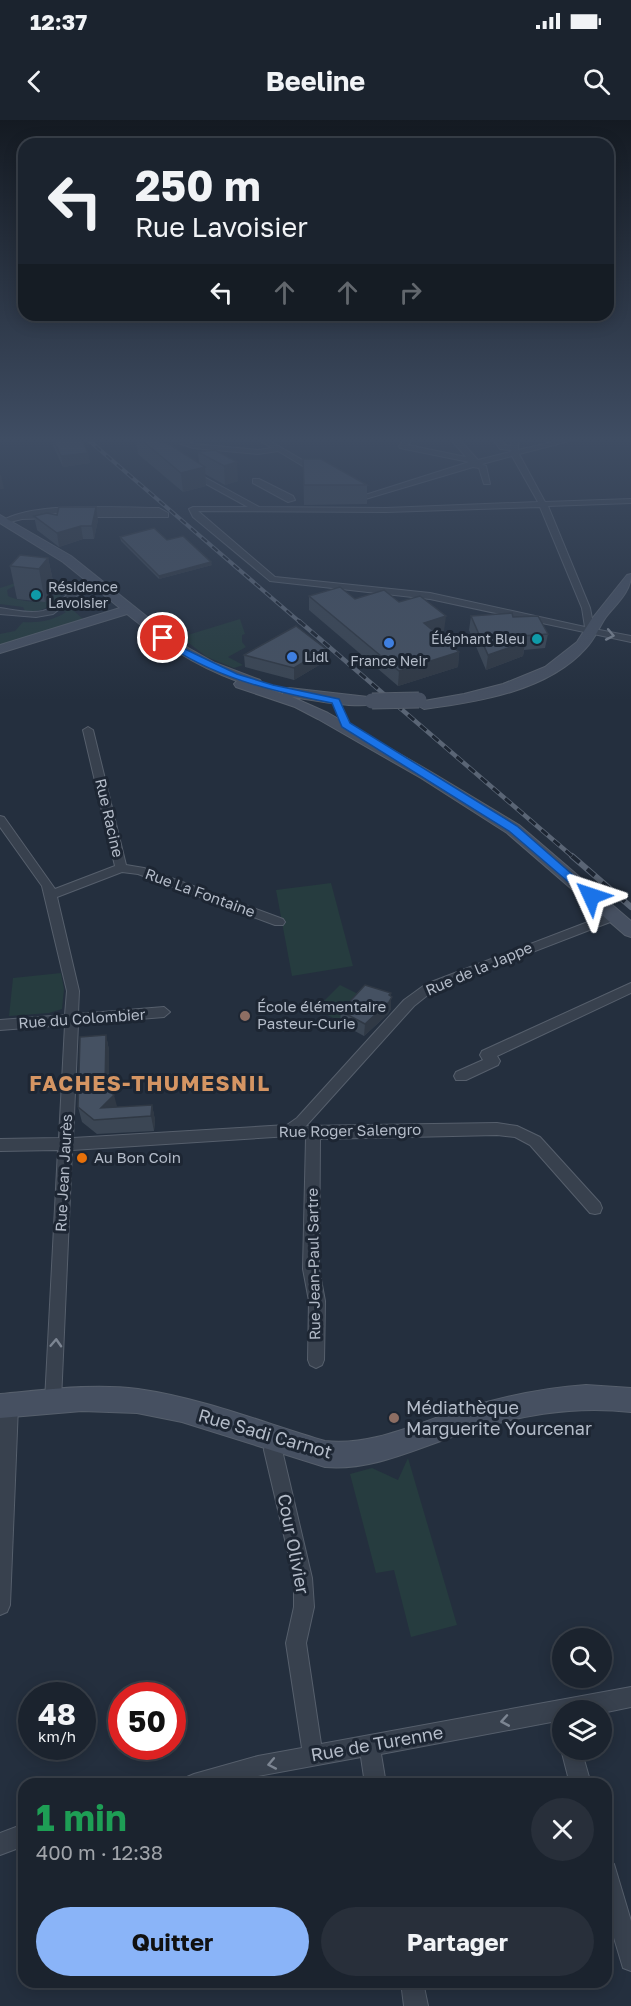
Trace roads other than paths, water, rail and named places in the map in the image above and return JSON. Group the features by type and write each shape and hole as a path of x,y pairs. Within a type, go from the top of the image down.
{"main road":[{"path":"15,525 45,547 53,558 90,581 176,647 210,666 261,685 333,702"},
{"path":"241,684 298,699 373,705 473,697 519,683 568,656 583,644 590,631 631,578"},
{"path":"0,649 127,610"},
{"path":"127,610 182,657 241,684 300,704 369,741 513,829 631,932"},
{"path":"422,702 464,695 504,683 543,666 564,653 590,631"},
{"path":"333,702 328,713 335,723"},
{"path":"333,702 343,722 369,741"},
{"path":"354,730 348,724 348,717 355,710 373,705"},
{"name":"Rue Sadi Carnot","path":"4,1406 53,1401 120,1399 154,1403 325,1454 347,1456 428,1435 492,1412 541,1399 586,1396 631,1400"}],"street":[{"path":"208,525 273,579 423,594 631,639"},
{"path":"552,525 587,612 590,631"},
{"path":"0,611 28,615 44,614 55,609 73,591 90,581"},
{"name":"Rue Racine","path":"51,896 121,868 88,730"},
{"name":"Rue Jean Jaurès","path":"0,819 48,886 71,977 72,1020 53,1401"},
{"name":"Rue La Fontaine","path":"121,868 140,871 279,922"},
{"name":"Rue de la Jappe","path":"290,1130 302,1122 401,1011 423,992 447,979 614,916"},
{"path":"461,1076 493,1062 487,1054 631,988"},
{"name":"Rue du Colombier","path":"0,1025 164,1012"},
{"name":"Rue Roger Salengro","path":"0,1145 260,1134 290,1130 313,1133 489,1129 517,1132 530,1138 541,1147 595,1208"},
{"name":"Rue Jean-Paul Sartre","path":"313,1133 311,1269 317,1301 316,1360"},
{"path":"0,1605 4,1406"},
{"name":"Cour Olivier","path":"273,1438 273,1450 302,1569 304,1607 296,1643 313,1756"},
{"name":"Rue de Turenne","path":"612,1701 631,1697"},
{"name":"Rue de Turenne","path":"211,1778 225,1773 313,1756 552,1715"},
{"path":"369,1746 375,1778"},
{"path":"574,1760 579,1778"},
{"path":"0,1844 18,1837"},
{"path":"612,1893 631,1960"},
{"path":"413,1988 416,2006"}],"railway":[{"path":"187,525 301,623"},
{"path":"299,621 573,857"},
{"path":"572,856 631,907"}],"place":[{"name":"Résidence Lavoisier","path":"36,595"},
{"name":"Éléphant Bleu","path":"537,639"},
{"name":"France Neir","path":"389,643"},
{"name":"Lidl","path":"292,657"},
{"name":"École élémentaire Pasteur-Curie","path":"245,1016"},
{"name":"Au Bon Coin","path":"82,1158"},
{"name":"Médiathèque Marguerite Yourcenar","path":"394,1418"}],"district":[{"name":"FACHES-THUMESNIL","path":"150,1084"}]}
